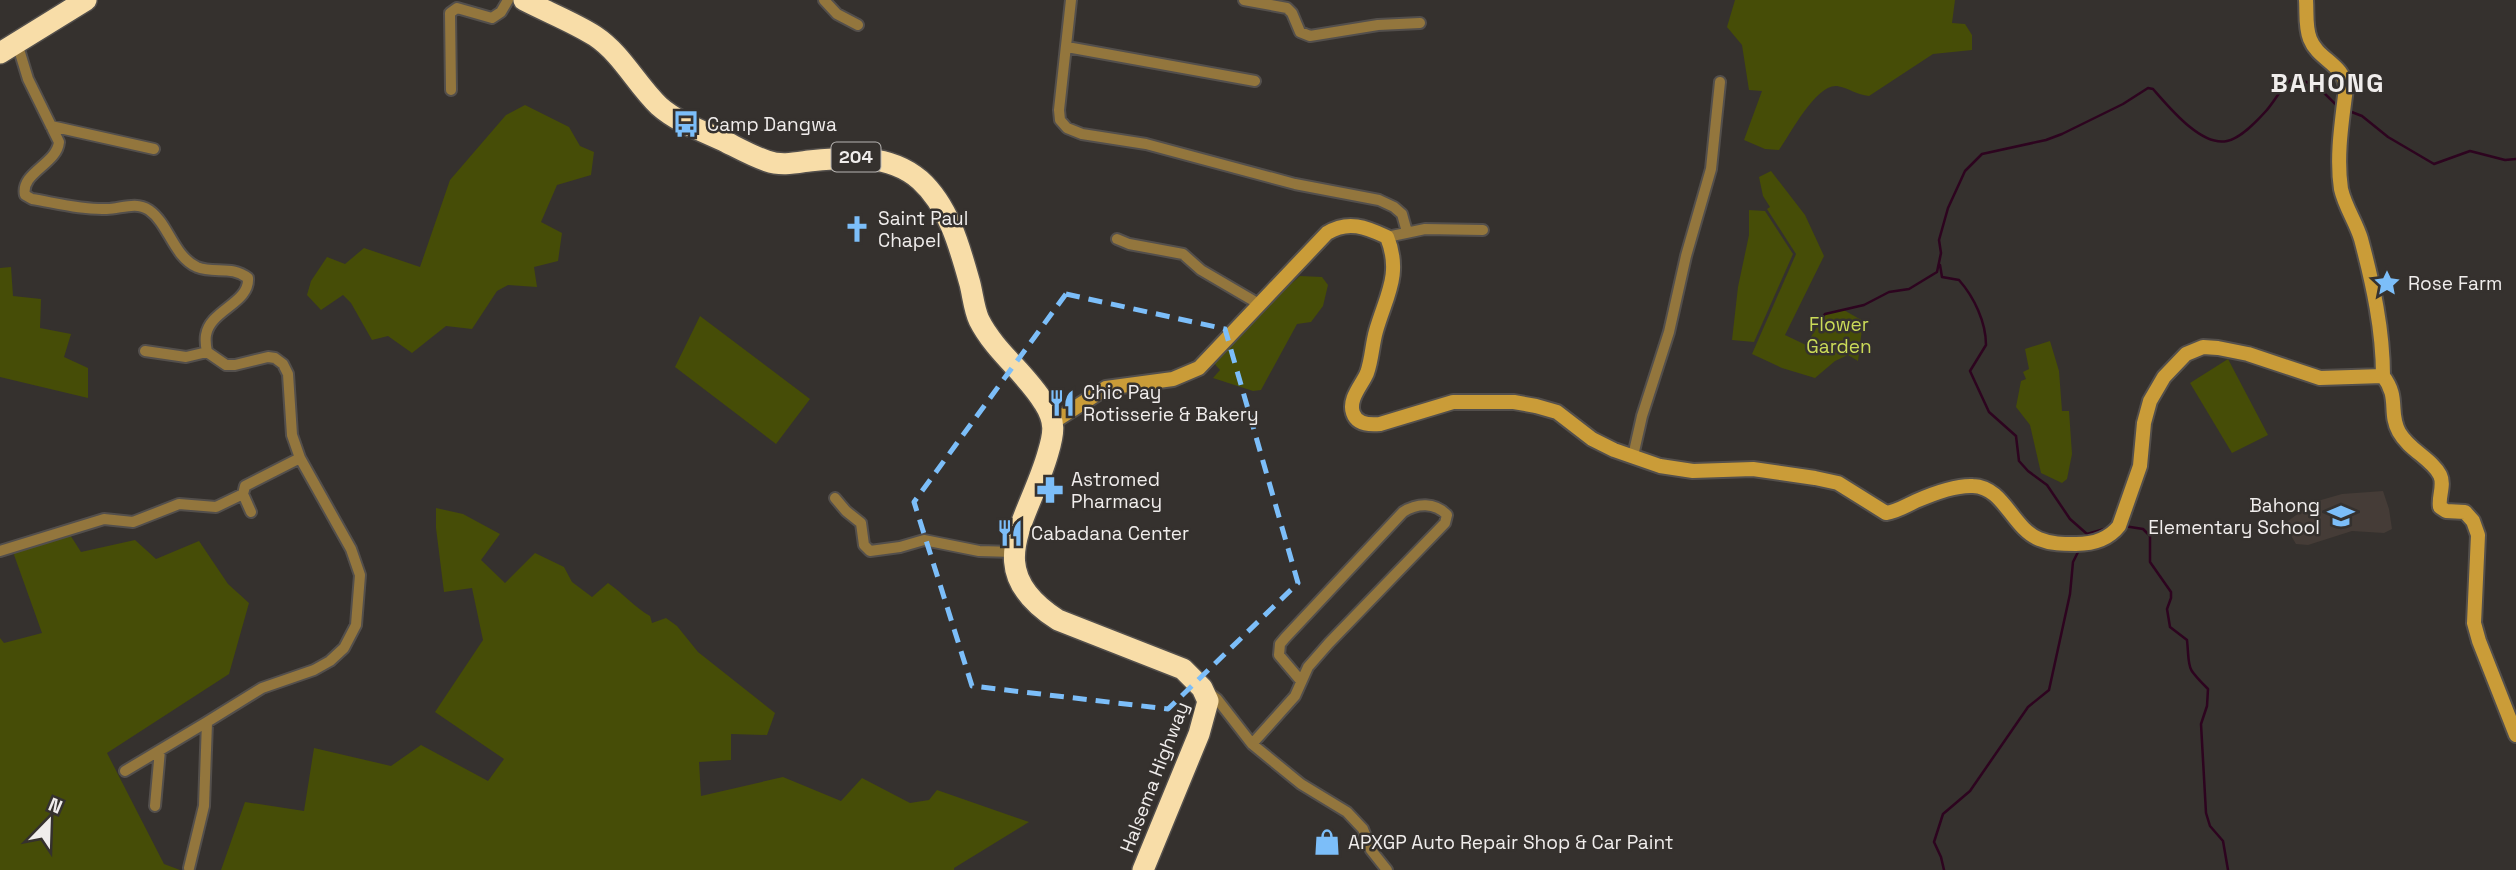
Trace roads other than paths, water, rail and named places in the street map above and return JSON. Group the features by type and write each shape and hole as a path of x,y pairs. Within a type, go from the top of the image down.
{"highway":[{"path":"9,48 86,0"},
{"name":"204","path":"524,0 596,37 617,55 667,112 755,157 780,164 836,158 869,158 906,171 919,179 933,194 958,243 983,327 1034,389 1053,422"},
{"name":"Halsema Highway","path":"1053,422 1053,436 1045,466 1022,522 1014,552 1018,579 1029,599 1041,610 1083,631 1183,669 1202,688 1208,701 1199,734 1143,870"}],"street":[{"path":"451,90 450,13 457,8 492,18 501,12 508,0"},
{"path":"827,4 840,0"},
{"path":"1072,0 1059,110 1060,120 1067,128 1082,134 1165,148 1295,184 1379,200 1402,214 1407,232"},
{"path":"1244,0 1287,8 1300,32 1310,36 1387,24 1420,23"},
{"path":"2306,0 2310,40 2315,48 2342,72 2345,79 2340,164 2342,194 2361,237 2381,330 2383,376 2393,392 2395,423 2405,442 2440,475 2440,507 2446,511 2465,512 2476,527 2478,535 2474,622 2516,735"},
{"path":"827,4 844,19 858,25"},
{"path":"1067,47 1255,82"},
{"path":"9,48 56,134 58,149 54,157 26,183 25,195 32,200 83,207 106,209 140,206 155,215 185,259 203,269 241,272 248,278 245,292 224,310 208,329 207,352"},
{"path":"1633,456 1639,424 1669,332 1686,256 1711,169 1720,82"},
{"path":"51,125 153,149"},
{"path":"1053,422 1106,388 1173,379 1192,371 1214,354 1327,233 1337,227 1352,225 1388,237 1443,228 1483,230"},
{"path":"1388,237 1392,249 1392,285 1376,330 1370,362 1353,402 1352,412 1357,421 1368,425 1380,424 1453,402 1514,402 1557,412 1592,439 1614,450 1675,470 1753,469 1838,483 1886,513 1902,509 1927,496 1970,486 1982,487 1993,493 2025,531 2054,544 2092,544 2114,533 2121,522 2140,467 2144,423 2150,401 2172,367 2194,349 2218,348 2248,354 2320,378 2383,376"},
{"path":"1118,239 1129,244 1183,254 1201,270 1259,304"},
{"path":"125,771 262,688 314,670 330,661 344,648 356,625 360,587 357,563 300,458 292,435 288,374 283,364 268,357 226,365 207,352 186,357 145,351"},
{"path":"251,512 243,494 248,483 300,458"},
{"path":"0,551 104,519 133,522 179,504 216,507 243,494"},
{"path":"835,498 861,523 867,550 900,547 924,540 979,551 1014,552"},
{"path":"1252,744 1295,696 1308,667 1445,523 1445,512 1427,505 1403,512 1285,638 1280,645 1279,655 1301,681"},
{"path":"1202,688 1217,699 1252,744 1301,784 1347,812 1363,829 1371,850 1387,870"},
{"path":"189,868 205,806 207,722"},
{"path":"155,806 160,750"}],"waterway":[{"path":"1812,328 1825,314 1864,305 1889,292 1909,289 1937,272 1941,253 1939,240 1948,208 1965,171 1982,154 2062,134 2123,104 2148,88 2153,89 2176,115 2196,132 2217,141 2238,137 2248,129 2289,81 2305,81 2311,84 2339,108"},
{"path":"2349,111 2362,116 2388,137 2434,164 2470,151 2505,160 2516,159"},
{"path":"1940,265 1942,277 1959,280 1974,302 1981,319 1986,345 1970,371 1989,412 2016,436 2019,461 2047,485 2070,519 2087,534"},
{"path":"2124,526 2143,529 2150,536 2150,562 2171,592 2167,609 2170,627 2187,640 2190,667 2208,689 2207,706 2201,724 2206,813 2210,826 2223,841 2228,870"},
{"path":"2087,534 2108,528"},
{"path":"1944,870 1934,842 1943,814 1970,791 2028,707 2049,690 2070,594 2073,562 2080,548"}],"place":[{"name":"Camp Dangwa","path":"686,124"},
{"name":"Saint Paul Chapel","path":"857,229"},
{"name":"Rose Farm","path":"2387,283"},
{"name":"Chic Pay Rotisserie & Bakery","path":"1062,403"},
{"name":"Astromed Pharmacy","path":"1050,490"},
{"name":"Bahong Elementary School","path":"2341,516"},
{"name":"Cabadana Center","path":"1010,533"},
{"name":"APXGP Auto Repair Shop & Car Paint","path":"1327,842"}],"district":[{"name":"BAHONG","path":"2328,83"}],"park label":[{"name":"Flower Garden","path":"1839,335"}]}
